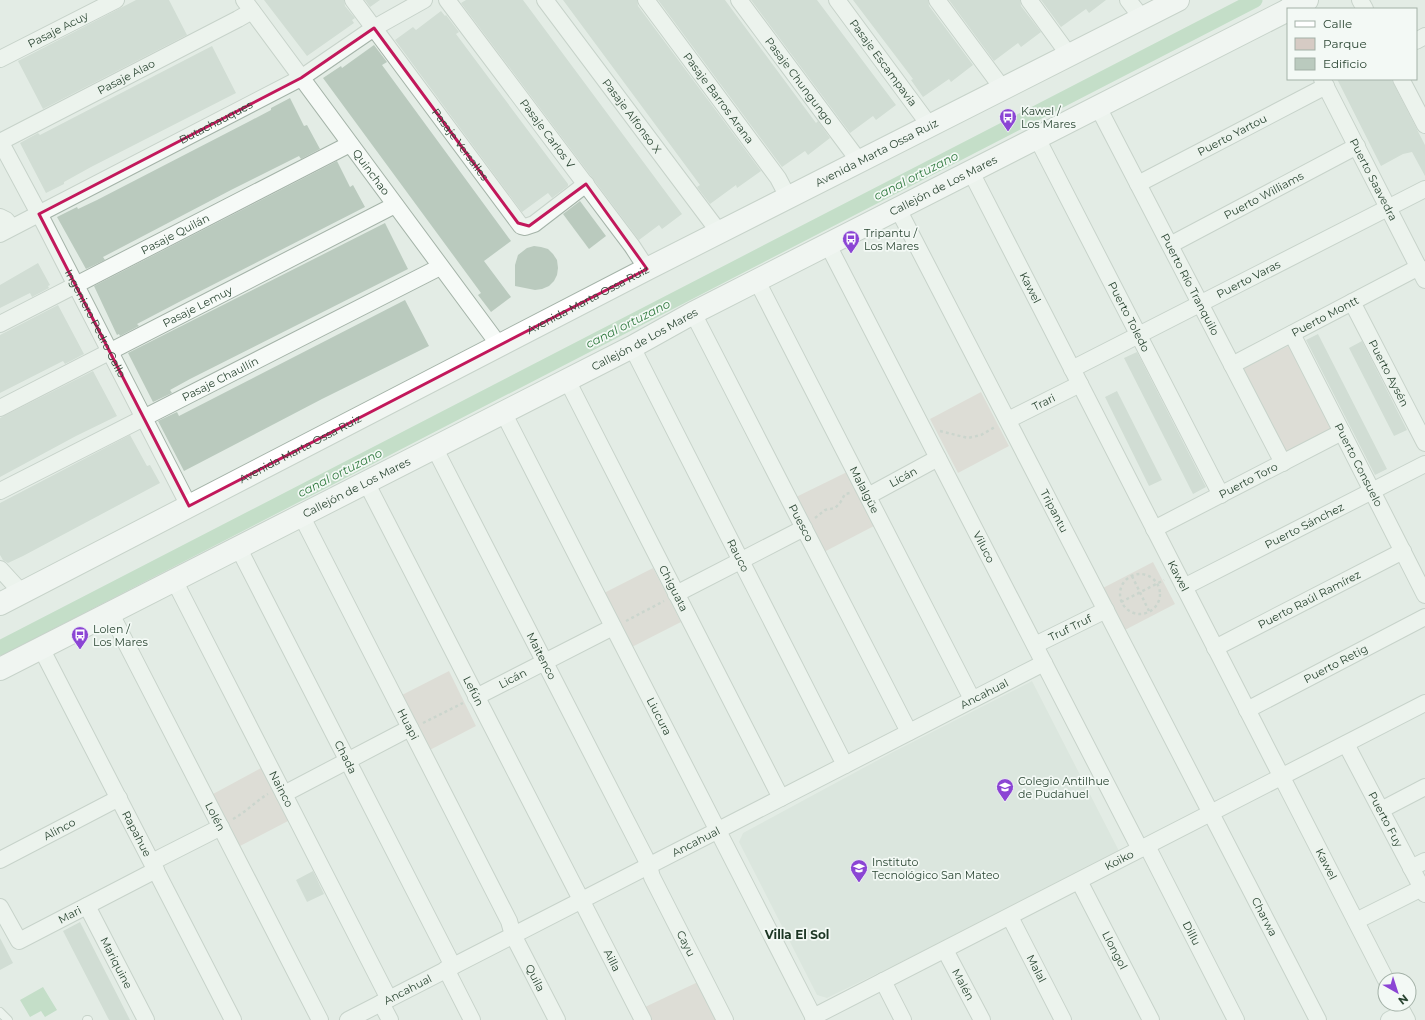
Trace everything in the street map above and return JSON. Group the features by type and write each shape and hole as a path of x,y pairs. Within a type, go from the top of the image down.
{"street":[{"name":"Pasaje Acuy","path":"0,59 116,0"},
{"name":"Pasaje Versalles","path":"353,0 521,226 525,227 534,224 586,184"},
{"name":"Butachauques","path":"6,231 301,78 374,28 424,0"},
{"name":"Pasaje Carlos V","path":"447,0 586,184 632,246 647,269"},
{"name":"Pasaje Alfonso X","path":"545,0 719,232"},
{"name":"Pasaje Barros Arana","path":"646,0 778,178 788,197"},
{"name":"Pasaje Chungungo","path":"739,0 859,162"},
{"name":"Pasaje Escampavia","path":"837,0 930,126"},
{"path":"937,0 1003,88"},
{"path":"1029,0 1069,55"},
{"path":"1128,0 1142,18"},
{"name":"Avenida Marta Ossa Ruiz","path":"0,604 719,232 1178,0"},
{"name":"Callejón de Los Mares","path":"1292,8 1307,0"},
{"name":"Quinchao","path":"248,5 498,346"},
{"name":"Pasaje Alao","path":"0,142 225,26 248,5"},
{"name":"Callejón de Los Mares","path":"0,669 567,380 693,313 1287,11"},
{"path":"1402,80 1423,118"},
{"name":"Puerto Saavedra","path":"1324,83 1422,273"},
{"name":"Puerto Yartou","path":"1138,184 1324,83"},
{"name":"Puerto Río Tranquilo","path":"1098,107 1283,463"},
{"name":"Puerto Toledo","path":"1037,138 1221,495"},
{"name":"Ingeniero Pedro Gallo","path":"0,142 76,285 189,506"},
{"name":"Pasaje Quilán","path":"0,324 350,144"},
{"name":"Puerto Williams","path":"1170,245 1357,146"},
{"name":"Kawel","path":"971,172 1382,972"},
{"name":"Puerto Varas","path":"1072,369 1425,189"},
{"name":"Pasaje Lemuy","path":"0,408 395,205"},
{"name":"Tripantu","path":"898,209 1212,813"},
{"path":"0,217 6,220 6,231"},
{"name":"Viluco","path":"828,245 1034,645 1143,848"},
{"name":"Pasaje Chaullín","path":"0,491 440,267"},
{"name":"Puerto Montt","path":"1232,365 1352,302 1422,273"},
{"name":"Malalgüe","path":"757,281 972,699"},
{"name":"Puerto Aysén","path":"1352,302 1425,443"},
{"name":"Puesco","path":"693,313 909,732"},
{"name":"Puerto Consuelo","path":"1292,334 1425,596"},
{"name":"Rauco","path":"632,346 845,765"},
{"name":"Chiguata","path":"567,380 781,798"},
{"name":"Trari","path":"1008,420 1080,384"},
{"name":"Liucura","path":"503,412 814,1019"},
{"name":"Puerto Toro","path":"1154,529 1342,432"},
{"name":"Maitenco","path":"434,447 649,866"},
{"name":"Licán","path":"868,496 938,458"},
{"name":"Puerto Sánchez","path":"1181,580 1372,491 1425,464"},
{"name":"Lefún","path":"366,482 580,900"},
{"name":"Huapi","path":"301,515 509,921 513,935"},
{"path":"676,594 804,528"},
{"name":"Chada","path":"238,547 348,761 450,968 472,1020"},
{"name":"Puerto Raúl Ramírez","path":"1215,648 1403,551"},
{"path":"0,569 22,593"},
{"name":"Nainco","path":"174,580 284,794 385,1001 390,1020"},
{"name":"Truf Truf","path":"1034,645 1106,610"},
{"name":"Lolén","path":"110,612 320,1020"},
{"name":"Puerto Retig","path":"1247,710 1425,617"},
{"name":"Licán","path":"476,696 613,628"},
{"name":"Rapahue","path":"41,648 233,1020"},
{"name":"Ancahual","path":"348,1020 1044,662"},
{"name":"Koiko","path":"814,1019 883,981 1425,703"},
{"path":"284,794 410,728"},
{"name":"Puerto Fuy","path":"1346,744 1381,810 1418,864 1423,891"},
{"path":"1381,810 1425,787"},
{"name":"Alinco","path":"0,860 119,798"},
{"name":"Charwa","path":"1212,813 1318,1020"},
{"name":"Mari","path":"0,907 19,941 87,906 221,827"},
{"name":"Dillu","path":"1143,848 1236,1020"},
{"name":"Cayu","path":"649,866 652,877 726,1020"},
{"name":"Llongol","path":"1079,881 1151,1020"},
{"path":"1356,921 1423,891"},
{"name":"Ailla","path":"580,900 643,1020"},
{"name":"Mariquine","path":"87,906 146,1020"},
{"name":"Malal","path":"1010,917 1063,1020"},
{"name":"Quila","path":"513,935 557,1020"},
{"name":"Malén","path":"945,950 982,1020"},
{"path":"883,981 903,1020"}],"lane":[{"path":"0,1012 8,1020"}],"path":[{"path":"923,429 931,428 968,438 981,435 1008,420"},
{"path":"804,528 825,510 835,508 845,494 852,492 868,496"},
{"path":"1141,574 1154,578 1158,583 1160,598 1157,604 1150,611 1139,614 1126,608 1120,595 1124,582 1132,576 1141,574"},
{"path":"1132,576 1150,611"},
{"path":"1106,610 1158,583 1181,580"},
{"path":"613,628 676,594"},
{"path":"410,728 476,696"},
{"path":"221,827 246,812 261,798 269,794 284,794"}],"highlighted area":[{"path":"374,28 518,223 529,226 586,184 647,269 189,506 39,214 301,78"}],"shaded area":[{"path":"1032,681 1119,851 979,924 827,998 817,995 739,842 743,833 891,753"},
{"path":"43,987 57,1010 45,1017 41,1011 30,1017 20,1000"}],"green space":[{"path":"1290,345 1332,428 1285,453 1242,369"},
{"path":"981,392 1009,446 958,473 930,419"},
{"path":"847,472 874,526 824,552 796,497"},
{"path":"1153,562 1175,604 1123,631 1101,589"},
{"path":"653,568 681,622 630,648 602,594"},
{"path":"449,671 476,726 426,752 398,697"},
{"path":"263,767 290,820 240,846 213,794"},
{"path":"700,981 719,1020 652,1020 645,1007"}],"building":[{"path":"136,0 169,0 187,35 43,109 18,61"},
{"path":"264,0 344,0 345,6 355,18 352,20 354,23 307,56"},
{"path":"365,0 380,0 370,7"},
{"path":"466,0 523,0 682,214 662,229 659,225 639,240 461,3"},
{"path":"563,0 637,0 638,6 761,171 737,188 736,185 710,204 697,187 700,185"},
{"path":"658,0 725,0 816,123 818,121 830,138 808,155 805,151 782,167"},
{"path":"751,0 817,0 896,105 876,120 873,116 850,133"},
{"path":"853,0 928,0 929,6 973,65 951,82 949,79 923,97 911,80 913,79"},
{"path":"949,0 1020,0 1021,6 1041,32 1021,47 1018,43 994,61"},
{"path":"1041,0 1106,0 1089,13 1086,9 1061,27"},
{"path":"441,11 459,32 456,34 568,184 568,186 552,198 548,193 522,212 395,40 413,27 416,30"},
{"path":"374,45 387,62 382,65 511,241 484,261 511,297 491,312 478,295 481,293 323,78 341,66 342,68"},
{"path":"212,46 236,93 91,167 64,182 64,184 46,193 20,143 38,133 40,135"},
{"path":"1338,80 1392,80 1425,145 1425,176 1412,152 1403,154 1381,166"},
{"path":"290,98 304,126 307,125 320,149 301,159 299,156 231,190 103,257 105,260 86,269 57,217 77,207 78,209 97,200 271,110 271,108"},
{"path":"337,161 350,187 353,185 365,207 137,324 139,326 120,336 119,334 117,335 94,286"},
{"path":"580,201 606,236 589,249 563,214"},
{"path":"385,223 408,269 190,379 170,390 172,393 153,402 128,353"},
{"path":"534,246 548,249 553,254 557,260 557,275 549,286 542,289 535,290 515,286 515,265 518,255 527,248"},
{"path":"38,263 50,285 48,286 49,288 32,297 30,293 0,308 0,285"},
{"path":"405,300 429,346 322,399 184,471 158,421 177,412 179,416"},
{"path":"58,305 84,354 65,364 63,361 0,393 0,335"},
{"path":"1318,334 1387,469 1375,475 1306,340"},
{"path":"1362,341 1407,430 1394,436 1349,348"},
{"path":"1137,352 1206,487 1193,494 1124,358"},
{"path":"93,371 117,416 76,436 0,477 0,418"},
{"path":"1117,391 1162,480 1149,486 1105,397"},
{"path":"130,435 147,466 150,465 160,483 23,556 8,563 3,560 0,555 0,503"},
{"path":"313,871 324,894 307,902 296,880"},
{"path":"80,922 130,1020 109,1020 63,931"},
{"path":"0,938 13,963 0,970"}],"waterway":[{"name":"canal ortuzano","path":"0,648 1255,0"}],"place":[{"name":"Kawel / Los Mares","path":"1008,132"},
{"name":"Tripantu / Los Mares","path":"851,254"},
{"name":"Lolen / Los Mares","path":"80,650"},
{"name":"Colegio Antilhue de Pudahuel","path":"1005,802"},
{"name":"Instituto Tecnológico San Mateo","path":"859,883"}],"district":[{"name":"Villa El Sol","path":"797,935"}]}
